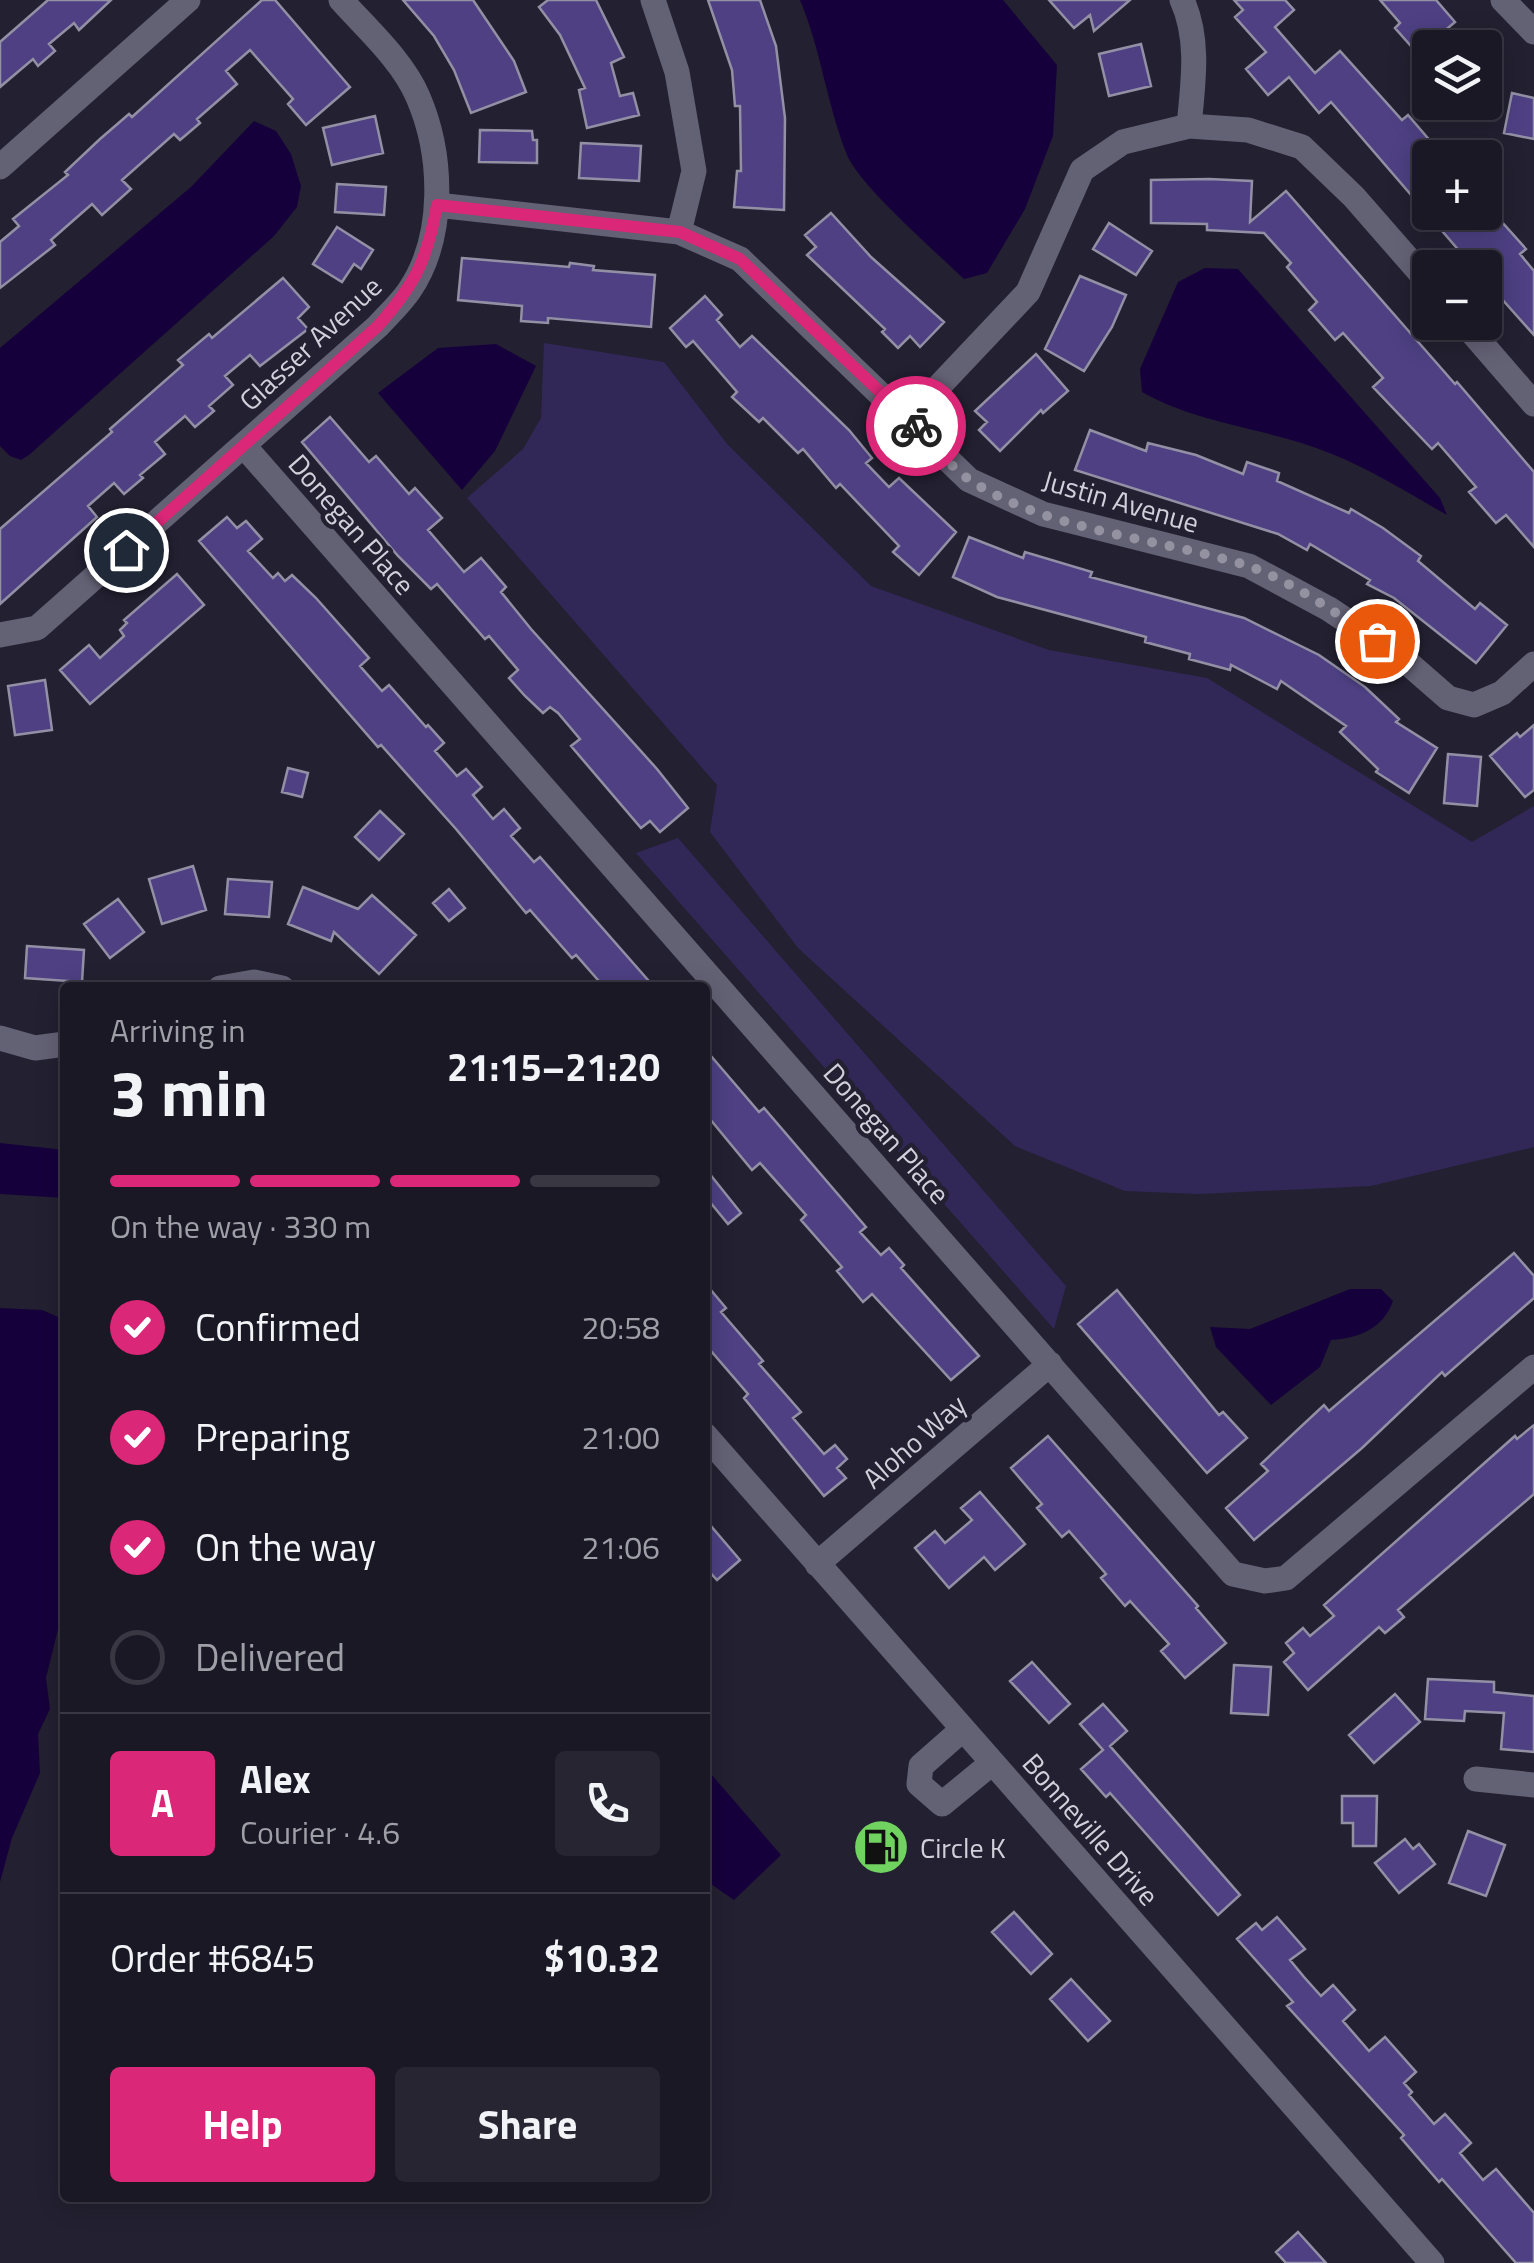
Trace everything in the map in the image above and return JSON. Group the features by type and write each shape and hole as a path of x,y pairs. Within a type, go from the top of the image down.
{"street":[{"path":"0,166 188,0"},
{"name":"Glasser Avenue","path":"0,635 37,628 378,326 410,290 431,238 437,205 434,149 418,94 341,0"},
{"path":"653,0 677,72 694,171 680,232"},
{"path":"1182,0 1192,20 1194,75 1189,126"},
{"path":"1502,0 1534,32"},
{"path":"908,418 1028,292 1082,170 1124,142 1189,126 1248,130 1302,148 1354,197 1412,263"},
{"name":"Justin Avenue","path":"437,205 680,232 740,259 969,480 1043,514 1249,566 1328,609 1401,657 1448,698 1474,704 1502,692 1534,664"},
{"path":"1479,340 1534,404"},
{"name":"Donegan Place","path":"244,446 1233,1574 1265,1582 1286,1578 1534,1367"},
{"path":"0,1038 35,1048 60,1045"},
{"name":"Aloho Way","path":"818,1564 1050,1364"},
{"name":"Bonneville Drive","path":"710,1441 1432,2263"},
{"path":"962,1729 921,1766 918,1784 942,1804 992,1763"},
{"path":"1476,1779 1534,1785"}],"shaded area":[{"path":"800,0 1003,0 1057,65 1053,136 1025,209 987,273 964,279 883,201 855,168 840,136"},
{"path":"254,121 276,131 291,154 301,186 297,207 274,236 29,455 21,460 10,456 0,446 0,348 191,187"},
{"path":"1205,268 1238,269 1440,498 1447,515 1332,454 1187,412 1142,392 1140,369 1178,282"},
{"path":"544,343 664,362 728,445 871,586 1049,650 1207,678 1472,842 1534,806 1534,1147 1371,1186 1199,1194 1125,1191 1015,1146 798,948 710,832 717,785 467,498 523,449 541,418"},
{"path":"496,344 536,366 495,451 462,490 378,393 438,348"},
{"path":"678,838 1066,1286 1054,1329 636,853"},
{"path":"0,1143 60,1149 60,1198 0,1194"},
{"path":"1350,1289 1381,1289 1393,1301 1389,1311 1369,1330 1331,1340 1320,1367 1271,1405 1216,1347 1210,1327 1250,1329"},
{"path":"0,1308 42,1310 60,1318 60,1621 46,1678 50,1709 38,1734 40,1773 12,1838 0,1882"},
{"path":"710,1773 781,1855 734,1900 710,1883"}],"building":[{"path":"48,0 111,0 79,30 74,23 49,44 55,51 38,66 33,59 0,87 0,42"},
{"path":"262,0 275,0 350,87 306,125 288,104 293,99 250,50 226,71 237,84 197,119 200,123 180,140 174,134 122,180 131,189 102,215 92,204 51,240 55,245 0,288 0,242 19,226 13,219 68,175 65,172 100,139 129,114 132,117"},
{"path":"403,0 473,0 514,61 526,92 471,113 454,70 434,36"},
{"path":"548,0 596,0 624,57 611,63 620,96 633,93 639,115 587,128 579,90 585,88 560,35 539,7"},
{"path":"708,0 760,0 776,46 785,118 784,210 734,207 737,171 741,171 740,106 735,106 732,70"},
{"path":"1049,0 1130,0 1094,31 1090,15 1074,28"},
{"path":"1234,0 1285,0 1294,10 1275,27 1315,73 1340,51 1402,120 1408,115 1429,140 1412,140 1412,196 1331,102 1319,113 1289,77 1268,95 1246,69 1266,52 1235,17 1243,10"},
{"path":"1380,0 1436,0 1455,22 1445,30 1412,30 1412,47 1395,28 1400,23"},
{"path":"1141,44 1151,86 1109,96 1099,54"},
{"path":"1512,93 1534,98 1534,139 1504,133"},
{"path":"375,116 383,153 332,165 323,128"},
{"path":"480,130 532,131 533,140 537,140 537,163 479,162"},
{"path":"581,143 641,146 639,181 579,178"},
{"path":"1151,180 1252,181 1250,222 1286,191 1412,335 1412,340 1416,340 1457,382 1534,472 1534,547 1506,515 1496,523 1469,492 1476,487 1438,443 1432,449 1373,387 1383,378 1343,333 1335,340 1309,310 1317,302 1287,267 1291,263 1264,233 1207,230 1207,224 1151,223"},
{"path":"337,184 386,187 384,215 335,212"},
{"path":"831,213 871,257 944,322 920,347 910,336 898,348 882,332 885,329 807,255 816,247 805,235"},
{"path":"1502,222 1526,249 1520,254 1534,271 1534,335 1502,299 1502,250 1458,250 1441,230 1502,230"},
{"path":"1109,223 1152,251 1136,275 1093,249"},
{"path":"337,227 373,250 361,269 354,264 342,282 313,264"},
{"path":"462,258 569,267 570,263 594,266 593,270 655,275 651,327 548,318 548,323 521,321 522,306 458,300"},
{"path":"1080,276 1126,295 1112,327 1084,371 1045,349"},
{"path":"283,278 309,307 298,318 308,329 260,366 250,355 225,376 233,385 209,406 214,411 195,427 185,416 155,442 165,454 140,475 143,478 124,494 114,483 88,506 97,517 0,604 0,529 183,365 178,360 209,334 212,338"},
{"path":"705,296 722,315 717,320 740,347 752,336 849,430 872,458 866,463 889,487 899,478 956,532 919,575 893,552 899,546 840,484 836,488 803,449 798,453 763,418 759,422 732,397 737,392 693,341 686,347 670,328"},
{"path":"1036,354 1068,391 1043,413 1041,410 1000,451 979,430 987,422 975,411"},
{"path":"330,417 369,462 376,456 409,494 415,488 442,518 428,530 464,572 481,558 506,587 501,592 531,629 657,769 688,808 660,832 650,821 641,828 571,746 580,739 558,713 550,707 543,713 525,696 509,678 518,670 489,636 485,639 437,584 431,589 398,556 302,442"},
{"path":"1090,430 1146,451 1148,443 1196,455 1243,474 1247,462 1279,473 1277,481 1349,513 1351,509 1383,528 1421,556 1418,561 1475,609 1480,603 1507,625 1476,663 1394,598 1367,584 1370,580 1310,544 1307,550 1278,534 1075,470"},
{"path":"227,517 237,528 246,521 262,539 248,551 273,578 278,573 285,581 292,575 316,598 369,658 360,666 382,691 389,685 428,725 444,743 435,751 457,776 466,769 482,787 473,795 493,819 504,809 520,828 511,836 534,862 540,857 650,982 600,982 576,955 572,958 530,910 526,913 199,541"},
{"path":"969,537 1023,558 1025,552 1092,572 1090,577 1244,618 1319,655 1365,687 1399,719 1396,722 1437,748 1409,793 1376,772 1378,769 1340,732 1346,726 1281,681 1277,689 1231,665 1230,670 1189,659 1190,654 1145,642 1146,637 997,597 953,577"},
{"path":"177,574 204,605 90,704 60,670 89,645 100,658 124,636 120,630 127,623 124,620"},
{"path":"45,680 52,730 15,735 8,686"},
{"path":"1534,725 1534,790 1525,797 1490,756 1517,733 1520,737"},
{"path":"1448,754 1481,757 1477,806 1444,803"},
{"path":"288,768 308,773 302,797 282,792"},
{"path":"380,811 404,834 379,860 355,837"},
{"path":"193,866 206,910 162,924 149,879"},
{"path":"228,879 272,882 269,917 225,914"},
{"path":"303,887 358,909 372,895 416,935 379,974 334,932 331,941 288,924"},
{"path":"449,889 465,908 449,921 433,903"},
{"path":"118,899 144,932 110,958 84,924"},
{"path":"27,946 84,950 82,982 25,978"},
{"path":"710,1055 759,1112 764,1108 866,1227 860,1232 881,1255 889,1248 904,1265 901,1268 979,1356 951,1380 872,1294 863,1302 837,1271 842,1267 801,1220 806,1215 760,1163 752,1170 710,1119"},
{"path":"710,1174 741,1213 728,1224 710,1202"},
{"path":"1514,1253 1534,1276 1534,1298 1445,1376 1442,1372 1362,1448 1254,1540 1226,1508 1268,1471 1261,1464 1324,1405 1329,1411"},
{"path":"710,1289 726,1308 721,1312 763,1361 759,1364 801,1412 793,1418 824,1454 835,1445 847,1459 837,1468 846,1478 824,1496 744,1398 748,1394 710,1350"},
{"path":"1117,1290 1219,1415 1223,1412 1247,1438 1207,1473 1078,1324"},
{"path":"1534,1425 1534,1494 1398,1610 1404,1617 1385,1633 1379,1627 1308,1690 1284,1662 1294,1653 1286,1643 1303,1628 1310,1636 1334,1616 1324,1605 1515,1436 1517,1439"},
{"path":"1048,1436 1226,1643 1185,1678 1161,1651 1169,1644 1130,1601 1125,1606 1101,1578 1106,1574 1069,1531 1062,1537 1037,1508 1042,1504 1011,1468"},
{"path":"980,1492 1025,1544 995,1570 984,1557 949,1588 915,1548 935,1531 945,1543 972,1520 961,1508"},
{"path":"710,1525 740,1560 717,1580 710,1572"},
{"path":"1032,1662 1070,1704 1049,1723 1010,1681"},
{"path":"1234,1665 1271,1667 1268,1715 1231,1713"},
{"path":"1428,1679 1494,1682 1494,1692 1534,1696 1534,1752 1501,1749 1504,1713 1465,1711 1464,1721 1425,1719"},
{"path":"1395,1694 1420,1722 1374,1763 1349,1735"},
{"path":"1103,1704 1127,1731 1110,1746 1240,1895 1218,1915 1110,1793 1106,1797 1081,1769 1103,1750 1080,1724"},
{"path":"1342,1796 1377,1796 1376,1846 1353,1846 1353,1823 1342,1823"},
{"path":"1468,1831 1505,1845 1486,1896 1449,1883"},
{"path":"1405,1839 1413,1849 1419,1844 1435,1864 1399,1893 1375,1863"},
{"path":"1014,1912 1052,1954 1031,1974 992,1932"},
{"path":"1277,1917 1305,1949 1290,1960 1304,1977 1321,1996 1333,1985 1355,2010 1343,2021 1369,2051 1385,2037 1416,2072 1404,2083 1412,2092 1409,2095 1434,2124 1445,2114 1471,2143 1460,2153 1483,2180 1496,2169 1534,2213 1534,2263 1516,2263 1442,2179 1439,2182 1401,2138 1404,2135 1287,2006 1293,2002 1237,1939 1256,1923 1262,1930"},
{"path":"1071,1979 1110,2021 1088,2041 1050,1999"},
{"path":"1298,2232 1326,2263 1286,2263 1276,2252"}],"way so far":[{"path":"916,426 969,480 1043,514 1249,566 1377,641"}],"place":[{"name":"Circle K","path":"881,1847"}],"route":[{"path":"126,550 378,326 410,290 431,238 437,205 680,232 740,259 916,426"}]}
